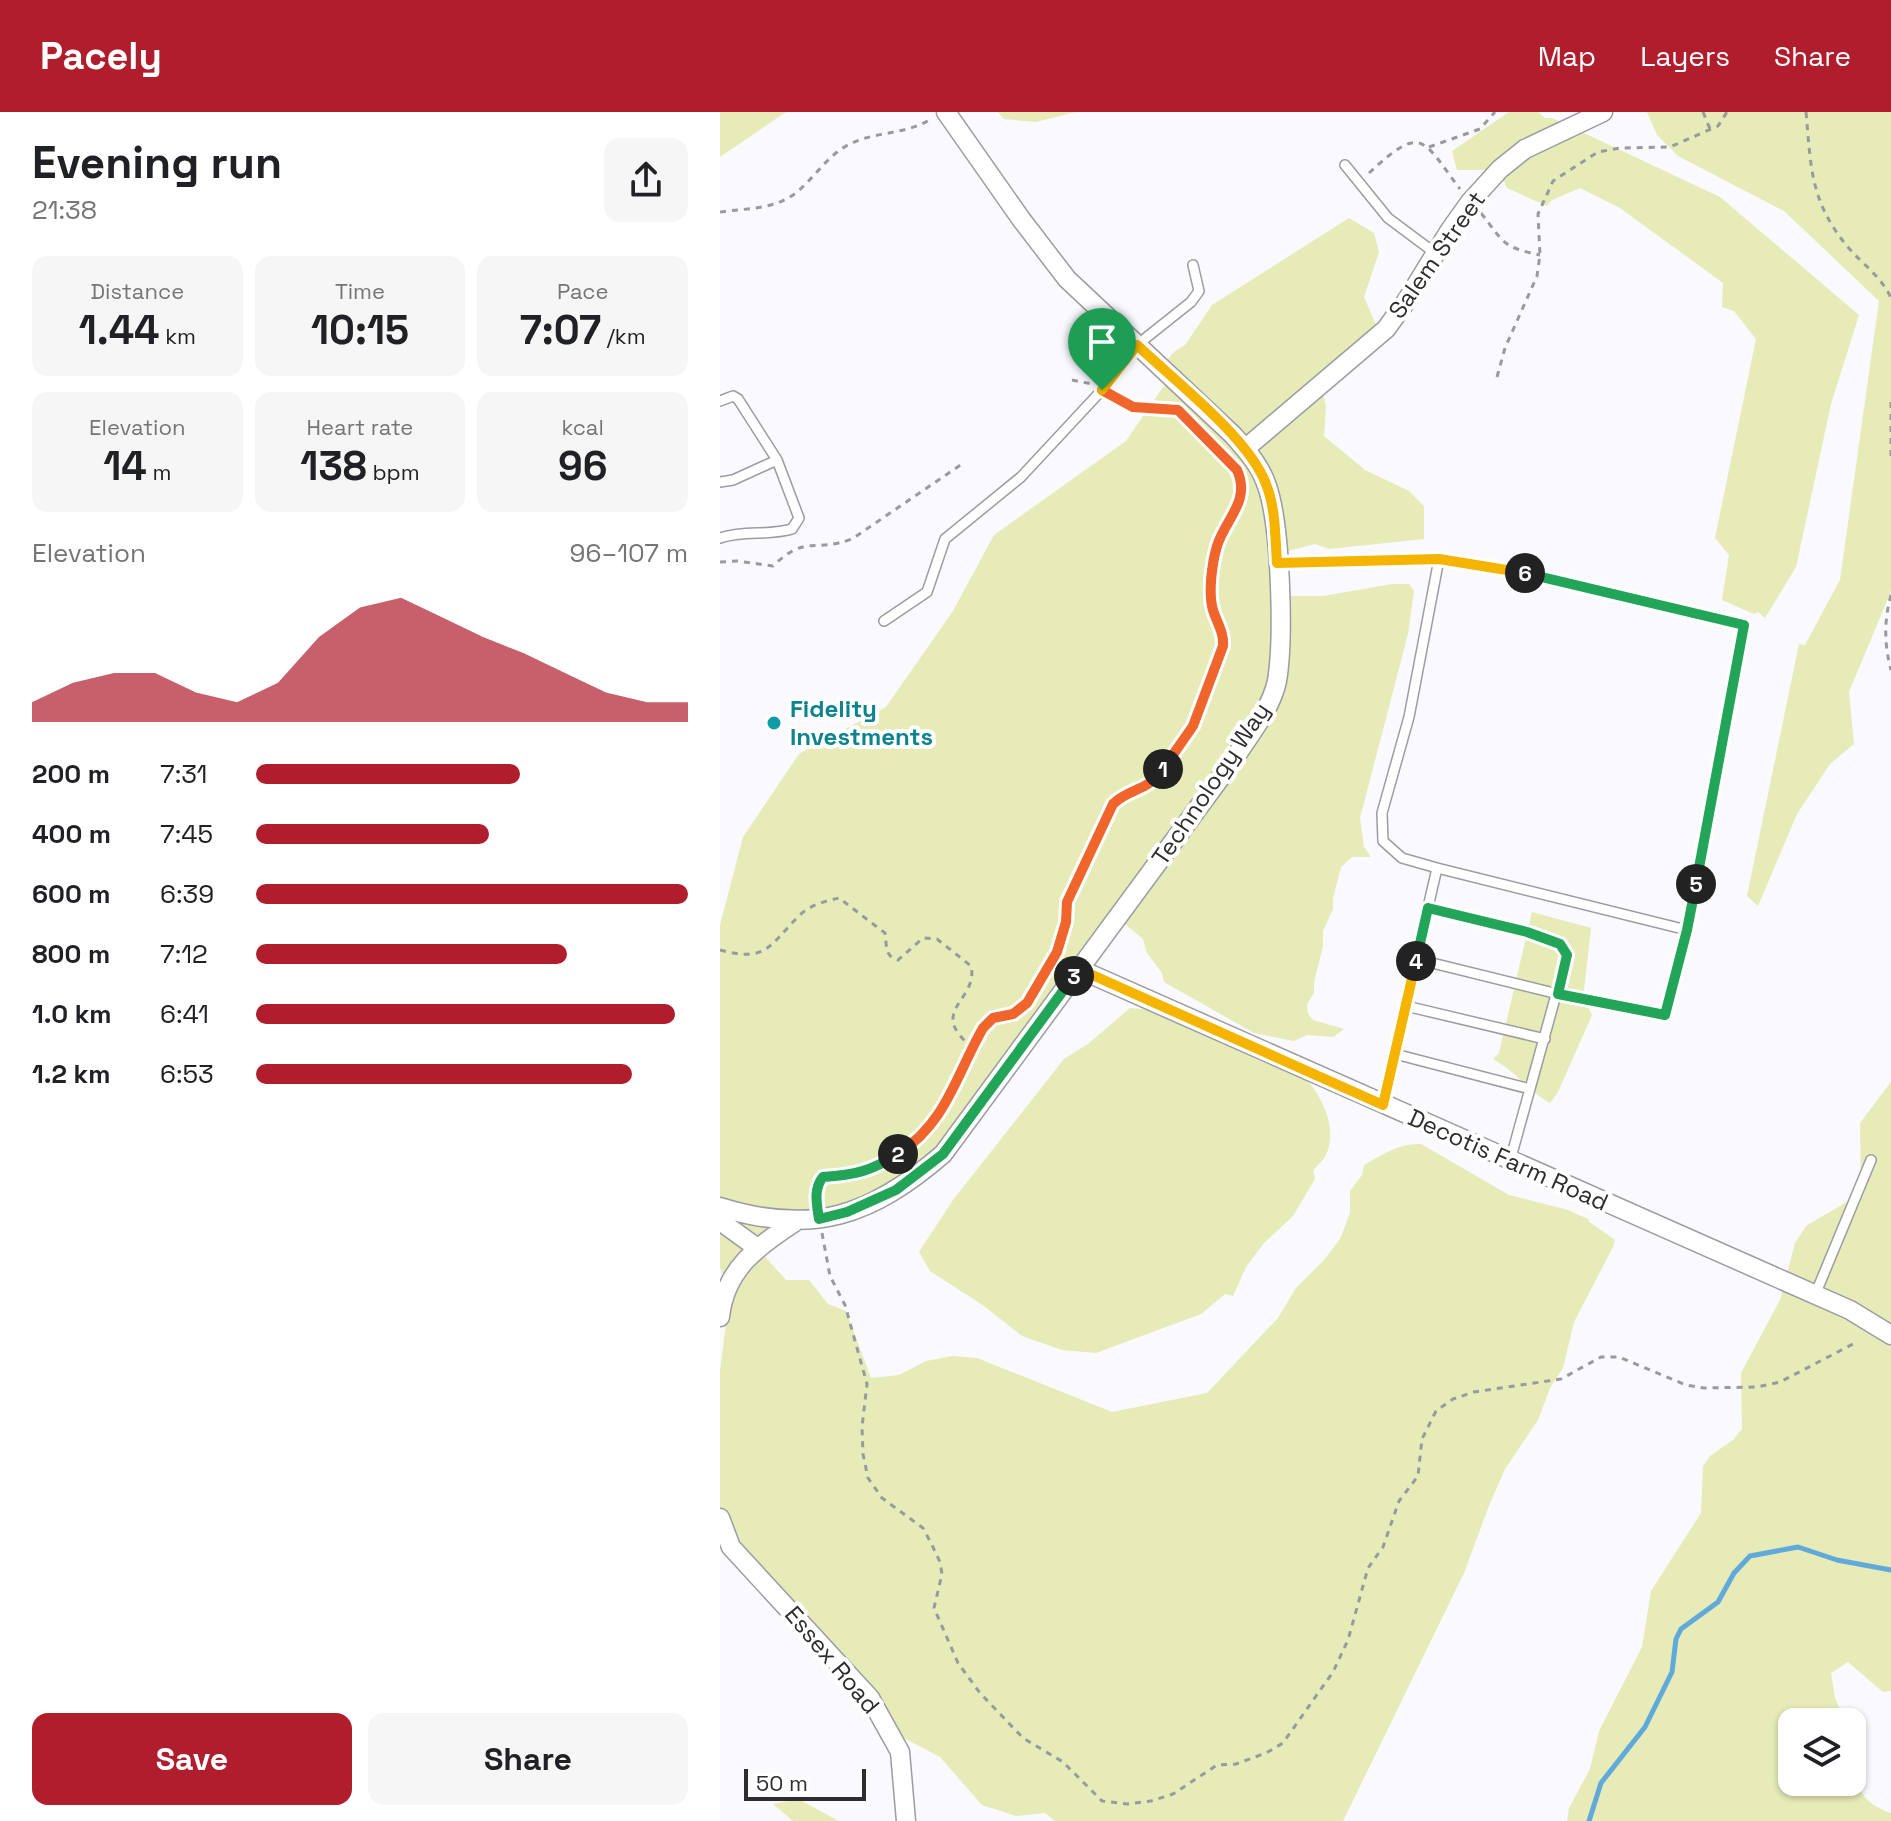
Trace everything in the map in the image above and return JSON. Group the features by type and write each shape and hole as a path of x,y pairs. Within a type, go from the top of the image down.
{"street":[{"name":"Technology Way","path":"795,1222 847,1212 896,1190 943,1154 1232,762 1265,709 1277,682 1280,606 1273,510 1267,485 1246,448 1067,279 943,112"},
{"name":"Salem Street","path":"1246,448 1386,329 1470,202 1500,169 1525,149 1603,112"},
{"name":"Decotis Farm Road","path":"1079,969 1850,1310 1891,1335"},
{"path":"720,1207 795,1222"},
{"path":"720,1221 756,1247"},
{"path":"720,1304 740,1266 756,1247 795,1222"},
{"name":"Essex Road","path":"720,1518 731,1547 870,1698 900,1752 906,1821"}],"lane":[{"path":"1345,165 1388,218 1435,253"},
{"path":"884,621 927,592 945,539 1021,477 1102,390 1137,345 1191,302 1199,291 1193,265"},
{"path":"720,401 733,396 738,399 777,460 799,518 792,529 720,538"},
{"path":"720,482 733,480 777,460"},
{"path":"1277,563 1439,559 1526,573 1744,625 1687,930 1665,1015 1558,994 1416,959"},
{"path":"1439,559 1409,717 1382,813 1383,841 1402,858 1687,930"},
{"path":"1383,1105 1437,868"},
{"path":"1428,908 1527,932 1560,944 1567,955 1510,1161"},
{"path":"1406,1006 1545,1039"},
{"path":"1395,1054 1530,1089"},
{"path":"1815,1295 1871,1160"}],"path":[{"path":"720,212 754,210 782,201 795,194 828,159 848,145 928,122 943,112"},
{"path":"1429,147 1480,129 1495,112"},
{"path":"1703,112 1710,129"},
{"path":"1497,377 1505,348 1532,293 1540,255 1538,214 1553,181 1598,152 1620,148 1670,147 1718,126 1727,112"},
{"path":"1806,112 1815,194 1848,248 1885,285 1891,298"},
{"path":"1358,184 1402,146 1419,143 1429,147 1505,245 1540,255"},
{"path":"1072,380 1088,382 1133,407 1178,410 1237,470 1242,480 1241,499 1217,546 1212,587 1212,606 1224,635 1223,646 1193,726 1178,749 1145,788 1122,795 1113,804 1067,902 1066,922 1057,952 1027,1003 1013,1014 993,1018 983,1028 946,1105 925,1132 902,1152 872,1170 849,1176 823,1177 818,1182 816,1192 830,1276 845,1305 867,1384 862,1427 868,1478 882,1498 923,1528 931,1543 942,1574 934,1608 958,1663 980,1693 1023,1738 1063,1762 1102,1801 1127,1804 1173,1794 1217,1765 1251,1759 1283,1743 1333,1672 1348,1640 1368,1568 1383,1547 1399,1501 1418,1476 1422,1439 1436,1411 1453,1399 1474,1392 1561,1379 1601,1357 1619,1357 1686,1385 1704,1388 1757,1387 1780,1382 1855,1343"},
{"path":"1891,402 1891,458"},
{"path":"720,562 773,566 796,547 839,544 852,539 962,464"},
{"path":"1891,595 1885,632 1885,650 1891,670"},
{"path":"720,950 755,955 776,943 801,914 839,898 885,933 887,953 891,958 898,960 923,938 937,939 971,966 971,981 955,1009 952,1023 957,1035 972,1047"}],"green space":[{"path":"720,112 786,112 720,157"},
{"path":"998,112 1075,112 1036,122 1004,119"},
{"path":"1509,112 1538,112 1545,118 1552,118 1720,197 1859,315 1831,404 1796,567 1765,618 1758,612 1754,614 1722,600 1729,555 1715,538 1756,339 1734,311 1722,307 1723,283 1620,208 1580,188 1552,200 1547,206 1507,188 1499,170 1457,170 1452,151"},
{"path":"1647,112 1891,112 1891,591 1849,692 1854,744 1830,764 1797,814 1758,906 1747,896 1799,644 1805,645 1840,580 1879,301 1784,211 1678,156 1657,135"},
{"path":"1349,218 1374,233 1379,252 1364,297 1379,332 1320,384 1326,406 1324,436 1365,470 1409,491 1424,506 1424,539 1329,549 1315,544 1276,554 1284,596 1323,596 1392,584 1409,584 1414,591 1408,634 1360,818 1364,847 1371,857 1352,857 1341,867 1333,909 1323,931 1314,993 1307,1004 1308,1014 1313,1020 1344,1029 1333,1037 1307,1035 1294,1041 1254,1033 1164,982 1162,973 1147,953 1143,939 1119,919 949,1146 899,1186 793,1221 765,1254 766,1258 786,1280 809,1280 828,1304 846,1311 871,1378 899,1375 926,1361 952,1356 977,1358 1112,1412 1207,1393 1278,1318 1296,1288 1340,1239 1350,1213 1350,1191 1362,1175 1364,1165 1398,1148 1421,1144 1509,1195 1568,1210 1590,1220 1615,1240 1614,1245 1574,1322 1563,1368 1550,1388 1538,1420 1505,1469 1464,1573 1343,1821 1055,1821 1045,1813 1016,1816 982,1805 940,1757 900,1736 720,1523 720,1371 730,1290 720,1268 720,925 743,837 799,754 886,707 953,611 994,535 1126,441 1168,380 1161,367 1185,345 1212,305"},
{"path":"1532,912 1591,928 1584,990 1592,1015 1558,1092 1550,1103 1493,1059 1499,1053"},
{"path":"1130,1008 1165,1011 1300,1073 1325,1110 1329,1121 1329,1144 1326,1155 1313,1171 1315,1179 1293,1216 1264,1243 1246,1267 1233,1296 1225,1294 1201,1314 1096,1353 1062,1350 1022,1336 984,1306 930,1271 919,1252 953,1200 1064,1059 1088,1044"},
{"path":"1891,1082 1891,1691 1883,1692 1848,1662 1831,1673 1839,1708 1778,1708 1778,1796 1864,1796 1891,1813 1891,1821 1567,1821 1569,1808 1590,1769 1599,1731 1642,1647 1651,1591 1701,1513 1703,1466 1710,1456 1733,1440 1742,1429 1741,1373 1780,1300 1795,1243 1806,1226 1850,1200 1861,1186 1860,1123"},
{"path":"798,1799 839,1821 793,1821 773,1804"}],"waterway":[{"path":"1589,1821 1601,1783 1645,1727 1672,1672 1676,1639 1681,1629 1718,1602 1734,1573 1750,1556 1798,1547 1837,1560 1891,1570"}],"place":[{"name":"Fidelity Investments","path":"774,723"}],"route":[{"path":"1137,345 1246,448 1267,485 1273,510 1277,563 1439,559 1526,573 1744,625 1687,930 1665,1015 1558,994 1567,955 1560,944 1527,932 1428,908 1383,1105 1079,969 943,1154 896,1190 847,1212 819,1219 818,1182 823,1177 849,1176 872,1170 902,1152 925,1132 946,1105 983,1028 993,1018 1013,1014 1027,1003 1057,952 1066,922 1067,902 1113,804 1122,795 1145,788 1178,749 1193,726 1223,646 1224,635 1212,606 1212,587 1217,546 1241,499 1242,480 1237,470 1178,410 1155,406 1133,407 1102,390 1137,345"}]}
